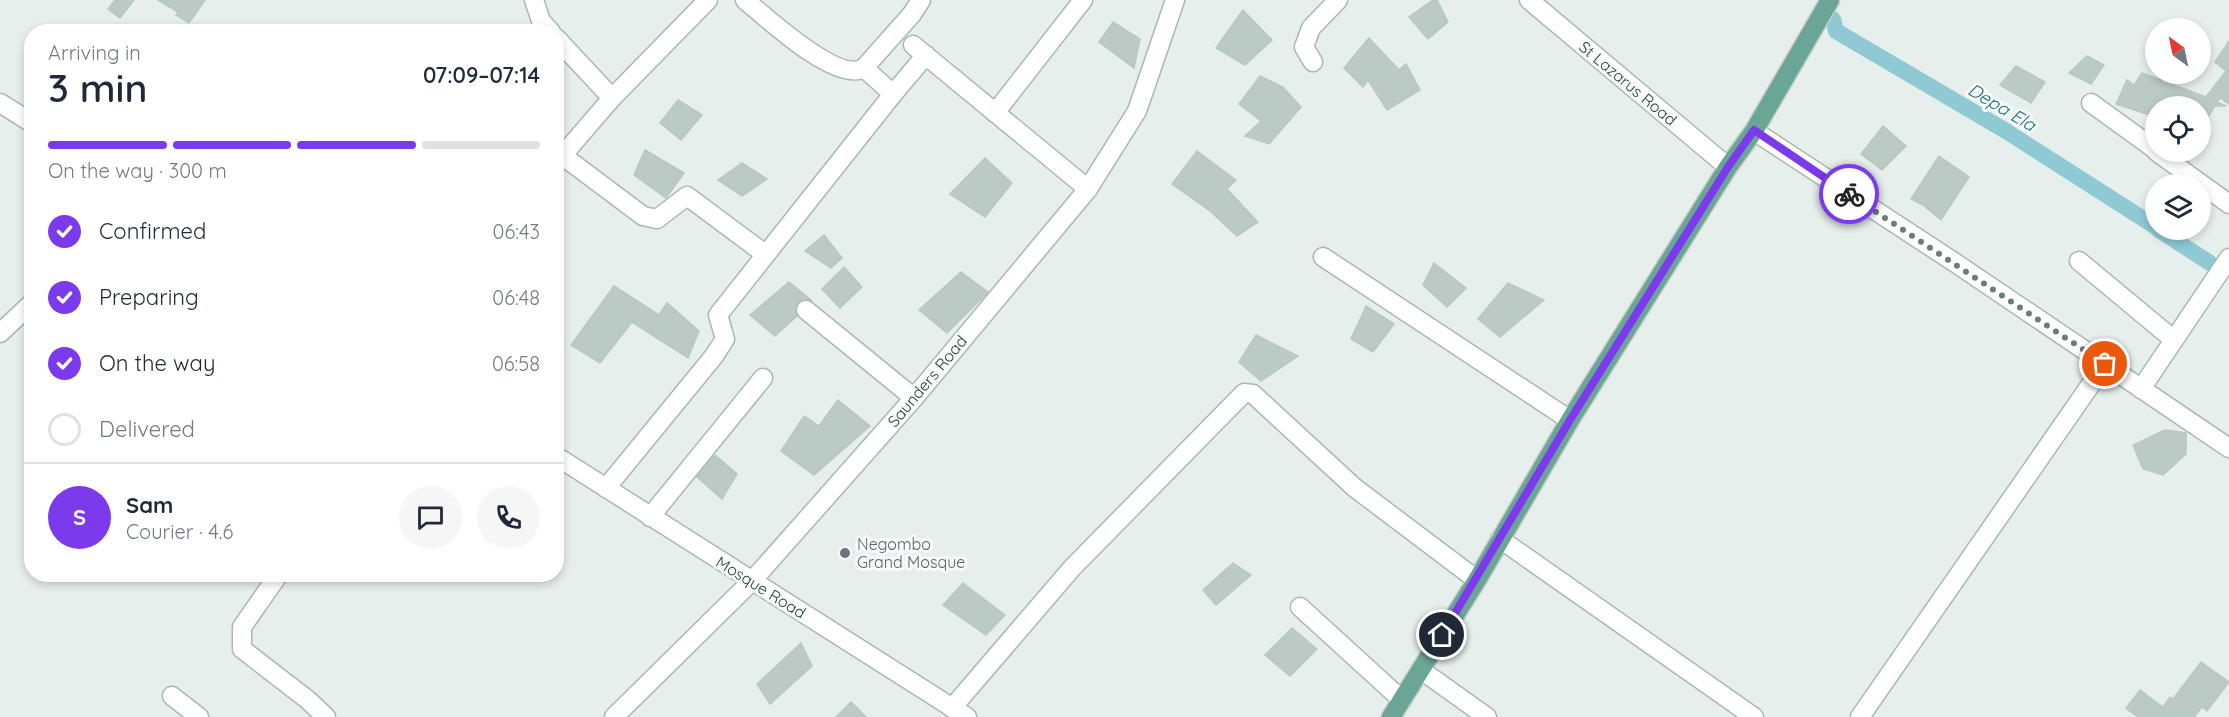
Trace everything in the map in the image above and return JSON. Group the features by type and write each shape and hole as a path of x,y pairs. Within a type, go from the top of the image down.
{"main road":[{"path":"1391,717 1477,580 1570,420 1728,167 1754,130 1830,0"}],"street":[{"path":"534,0 543,24"},
{"path":"564,154 612,98 708,0"},
{"path":"745,0 806,50 844,70 859,71 912,14 921,0"},
{"path":"995,113 1083,0"},
{"name":"Saunders Road","path":"614,717 752,580 914,398 1088,189 1137,111 1175,0"},
{"path":"1313,63 1304,47 1311,28 1338,0"},
{"name":"St Lazarus Road","path":"1529,0 1728,167"},
{"path":"564,47 612,98"},
{"path":"606,488 714,356 725,339 718,315 893,94 920,50 1088,189"},
{"path":"864,68 893,94"},
{"path":"0,103 24,118"},
{"path":"2091,103 2145,143"},
{"path":"1754,130 2229,448"},
{"path":"564,162 643,216 657,219 687,196 765,254"},
{"path":"2171,162 2229,204"},
{"path":"1323,257 1570,420"},
{"path":"2141,389 2229,258"},
{"path":"2079,261 2174,340"},
{"path":"0,333 24,310"},
{"path":"806,310 914,398"},
{"path":"1860,717 2105,364"},
{"path":"651,517 763,378"},
{"path":"959,712 1072,568 1244,393 1253,394 1355,488 1477,580"},
{"name":"Mosque Road","path":"564,461 959,712"},
{"path":"1500,539 1754,717"},
{"path":"273,582 242,627 242,649 308,700 326,717"},
{"path":"1300,607 1402,700"},
{"path":"1421,670 1487,717"},
{"path":"172,696 198,717"}],"building":[{"path":"115,0 134,0 120,18 108,9"},
{"path":"158,0 205,0 189,23 176,15 178,12"},
{"path":"1433,0 1437,0 1448,22 1428,39 1409,17"},
{"path":"1243,10 1272,40 1245,65 1216,48"},
{"path":"1113,22 1140,39 1134,68 1099,42"},
{"path":"1369,38 1399,70 1406,64 1420,90 1387,110 1368,80 1363,87 1344,68"},
{"path":"2229,41 2229,104 2220,98 2217,102 2226,106 2215,106 2211,112 2211,96 2207,96 2226,71 2215,62"},
{"path":"2087,56 2104,65 2091,84 2069,73"},
{"path":"2016,66 2045,82 2031,103 2000,85"},
{"path":"2142,73 2145,74 2145,84 2171,84 2203,96 2145,96 2145,113 2116,104 2127,80 2134,85"},
{"path":"1260,76 1283,87 1301,107 1269,144 1245,136 1261,121 1239,104"},
{"path":"678,100 702,115 681,140 660,123"},
{"path":"1883,126 1906,146 1882,170 1861,154"},
{"path":"645,150 684,173 666,198 634,175"},
{"path":"1197,151 1236,180 1227,189 1258,222 1237,236 1210,211 1172,184"},
{"path":"1939,156 1969,177 1941,220 1923,205 1911,199"},
{"path":"985,158 1012,183 985,217 950,194"},
{"path":"742,163 767,179 742,196 718,180"},
{"path":"824,235 842,258 831,268 805,251"},
{"path":"1434,263 1466,288 1447,307 1423,285"},
{"path":"844,267 862,287 840,308 822,289"},
{"path":"961,272 988,292 947,333 919,310"},
{"path":"789,282 811,300 803,299 798,302 795,309 797,316 775,336 750,315"},
{"path":"1508,283 1544,300 1500,337 1478,319"},
{"path":"614,286 659,315 667,303 699,331 688,358 632,322 600,363 571,345"},
{"path":"1366,306 1394,324 1373,352 1351,339"},
{"path":"1256,335 1298,356 1261,381 1239,362"},
{"path":"838,400 870,426 814,475 781,451 804,416 819,426"},
{"path":"2165,430 2186,433 2186,454 2163,475 2143,469 2133,445"},
{"path":"715,455 737,474 722,499 697,477"},
{"path":"1233,563 1251,575 1216,605 1203,590"},
{"path":"963,583 1005,615 986,635 943,605"},
{"path":"1292,628 1317,649 1290,676 1265,655"},
{"path":"801,643 812,666 770,704 757,684"},
{"path":"2201,662 2229,682 2207,711 2202,707 2194,717 2138,717 2126,708 2140,690 2163,707 2170,697 2173,699"},
{"path":"851,702 866,717 836,717"}],"waterway":[{"name":"Depa Ela","path":"1833,19 1836,31 2006,131 2145,220"},
{"name":"Depa Ela","path":"2174,240 2210,263"}],"way so far":[{"path":"1849,194 2105,364"}],"place":[{"name":"Negombo Grand Mosque","path":"845,553"}],"route":[{"path":"1442,635 1477,580 1570,420 1728,167 1754,130 1849,194"}]}
